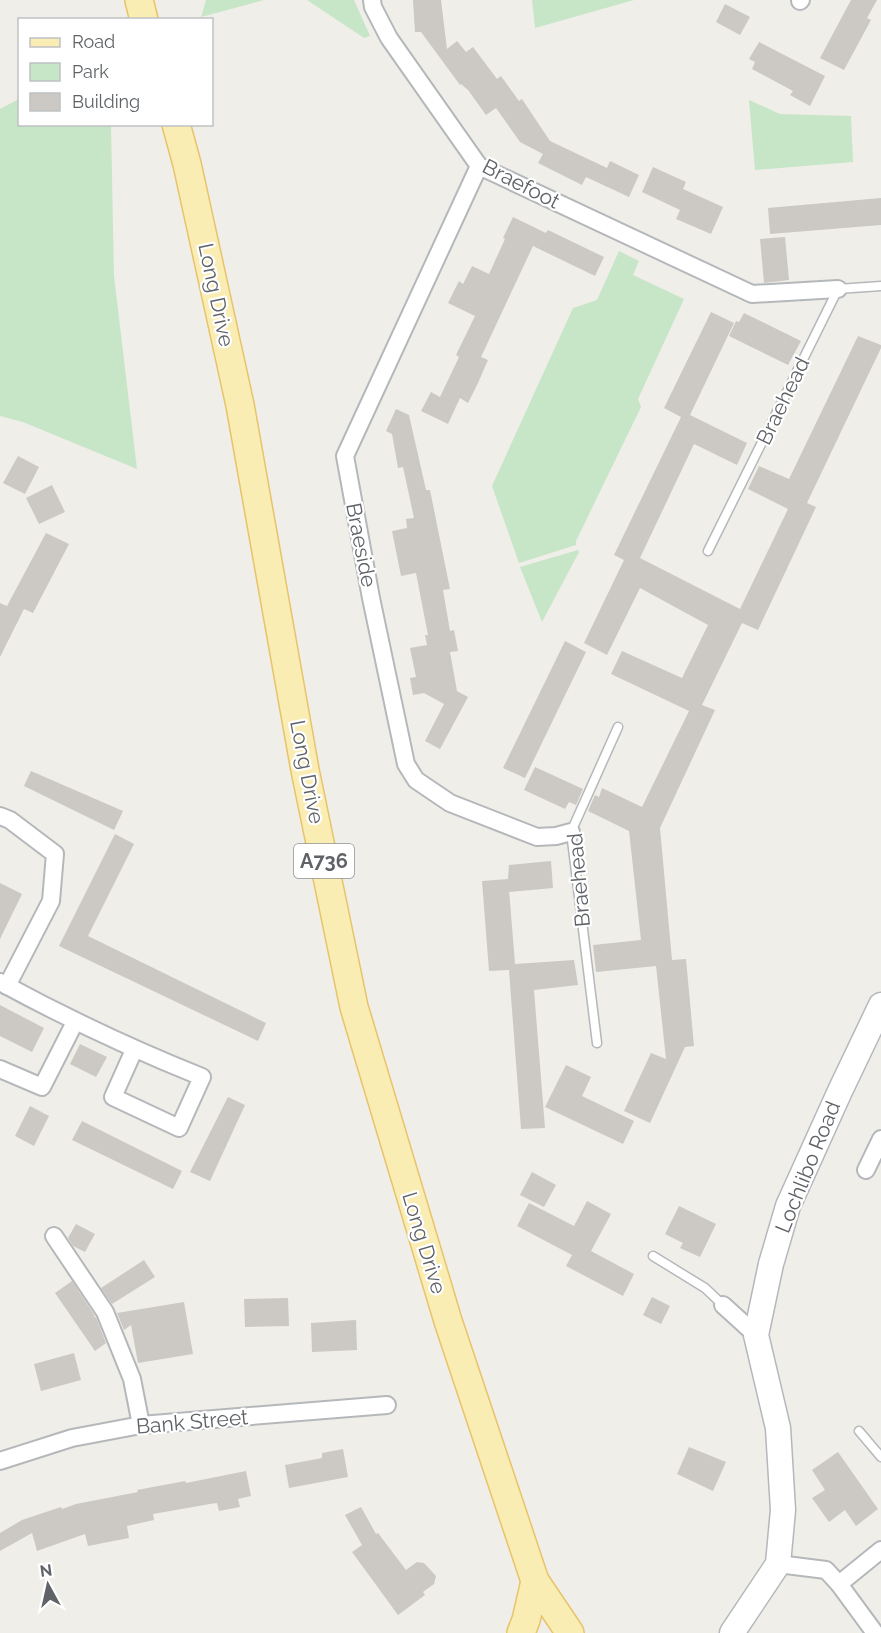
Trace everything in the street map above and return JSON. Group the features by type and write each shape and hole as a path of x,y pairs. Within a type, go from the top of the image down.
{"main road":[{"name":"Long Drive","path":"177,126 240,405 305,771 354,1007 448,1321 535,1581 570,1633"},
{"path":"521,1633 535,1581"}],"street":[{"name":"Braefoot","path":"372,0 373,7 389,38 479,166 752,294 838,290"},
{"name":"Braeside","path":"479,166 345,456 371,598 406,764 416,780 450,803 537,837 556,836 570,832"},
{"path":"0,816 9,820 55,854 51,902 3,984 134,1050 202,1077 179,1128 113,1097 134,1050"},
{"name":"Lochlibo Road","path":"756,1335 771,1264 788,1206 881,1005"},
{"path":"0,1069 42,1087 75,1022"},
{"path":"866,1170 881,1139"},
{"path":"54,1236 105,1312 132,1379 141,1425"},
{"path":"723,1305 756,1335 778,1428 783,1510 778,1564 732,1633"},
{"name":"Bank Street","path":"0,1461 72,1438 141,1425 387,1405"},
{"path":"840,1584 881,1550"},
{"path":"778,1564 825,1570 840,1584 876,1633"}],"lane":[{"path":"838,290 881,286"},
{"name":"Braehead","path":"708,551 838,290"},
{"name":"Braehead","path":"597,1043 570,832 618,727"},
{"path":"653,1256 705,1288 723,1305"},
{"path":"859,1431 881,1456"}],"green space":[{"path":"206,0 264,0 201,17"},
{"path":"307,0 354,0 370,36 364,38"},
{"path":"532,0 634,0 535,28"},
{"path":"18,100 18,126 111,126 114,276 137,469 23,422 0,416 0,109"},
{"path":"749,100 780,114 851,116 853,162 755,170"},
{"path":"619,251 639,261 633,275 684,299 638,399 641,407 576,545 519,563 492,486 573,308 597,300"},
{"path":"578,550 579,552 542,622 520,567"}],"building":[{"path":"413,0 441,0 447,49 457,41 466,52 473,47 497,79 501,76 519,101 522,99 550,141 607,168 610,161 639,175 629,197 586,177 582,185 538,163 543,154 520,142 496,108 486,115 468,90 460,85 421,32 415,32"},
{"path":"851,0 877,0 867,18 871,20 844,70 820,58"},
{"path":"725,4 750,17 740,35 716,22"},
{"path":"759,42 825,76 810,106 790,95 793,91 752,69 755,62 749,59"},
{"path":"653,167 686,182 683,189 723,207 711,234 676,219 680,210 642,192"},
{"path":"881,198 881,225 770,234 768,208"},
{"path":"513,217 546,233 548,230 604,257 595,276 533,246 481,357 488,360 478,383 468,403 460,398 448,424 421,411 431,392 440,397 459,357 456,355 475,316 448,303 459,281 463,284 472,266 489,274"},
{"path":"785,237 789,280 764,283 760,239"},
{"path":"711,312 734,323 690,415 747,443 737,465 694,444 640,558 740,609 788,509 748,489 759,466 789,479 858,336 881,345 881,348 807,503 816,507 758,630 742,623 702,705 715,710 660,828 672,960 686,959 694,1046 685,1047 650,1123 624,1111 651,1053 666,1059 656,966 596,972 593,945 641,940 629,831 588,811 595,795 599,797 602,788 642,807 689,711 611,674 622,651 682,678 708,625 640,588 607,655 584,643 624,560 614,555 681,417 664,408"},
{"path":"744,313 801,341 788,365 729,336 736,321 739,322"},
{"path":"396,409 409,415 426,490 430,490 450,589 443,590 450,631 454,630 458,651 450,652 457,691 468,697 440,749 425,741 444,704 424,693 413,695 410,678 416,677 410,648 427,645 425,635 428,635 416,573 401,576 392,531 407,528 406,519 414,518 403,467 398,468 392,434 386,431"},
{"path":"18,456 39,467 25,494 3,483"},
{"path":"52,485 65,512 39,524 26,498"},
{"path":"46,533 69,544 33,613 24,609 0,657 0,603 7,606"},
{"path":"565,641 586,652 525,778 503,768"},
{"path":"535,767 583,789 576,805 569,802 565,809 524,790"},
{"path":"31,771 123,811 114,830 24,786"},
{"path":"115,834 134,844 88,936 266,1023 258,1041 59,946"},
{"path":"551,861 553,888 509,892 515,964 574,960 578,985 534,990 545,1128 521,1129 509,970 489,971 482,881 508,879 509,865"},
{"path":"0,883 22,894 0,939"},
{"path":"0,1005 44,1028 32,1052 0,1036"},
{"path":"80,1044 107,1057 96,1077 70,1064"},
{"path":"566,1065 591,1077 582,1096 634,1121 623,1144 545,1107"},
{"path":"228,1097 245,1105 210,1181 190,1172"},
{"path":"30,1106 49,1116 34,1146 15,1136"},
{"path":"82,1121 182,1171 173,1189 72,1140"},
{"path":"532,1172 556,1185 544,1207 520,1195"},
{"path":"587,1201 611,1214 591,1251 634,1274 623,1296 566,1266 572,1255 517,1226 529,1203 574,1226"},
{"path":"679,1206 716,1224 700,1257 680,1248 683,1243 665,1234"},
{"path":"76,1224 95,1234 85,1252 73,1246 68,1238"},
{"path":"144,1260 155,1277 112,1304 101,1288"},
{"path":"72,1281 95,1316 93,1317 96,1317 106,1343 95,1351 55,1293"},
{"path":"652,1297 670,1306 661,1324 643,1315"},
{"path":"288,1298 289,1326 245,1327 244,1299"},
{"path":"184,1302 193,1354 138,1363 131,1325 124,1330 117,1313"},
{"path":"356,1320 357,1350 312,1352 311,1323"},
{"path":"74,1353 81,1380 41,1391 34,1364"},
{"path":"689,1447 726,1462 713,1491 677,1474"},
{"path":"343,1449 348,1477 289,1488 285,1465 322,1458 322,1453"},
{"path":"838,1452 878,1509 856,1526 845,1510 829,1522 812,1498 825,1490 812,1470"},
{"path":"246,1471 251,1496 238,1499 240,1507 219,1511 217,1503 153,1514 154,1520 127,1526 129,1538 88,1546 85,1534 37,1551 32,1533 0,1551 0,1533 22,1520 61,1507 62,1509 76,1504 138,1492 137,1490"},
{"path":"361,1507 376,1534 378,1533 406,1570 417,1562 424,1563 436,1576 434,1584 423,1592 425,1595 398,1615 352,1552 362,1545 345,1515"}]}
